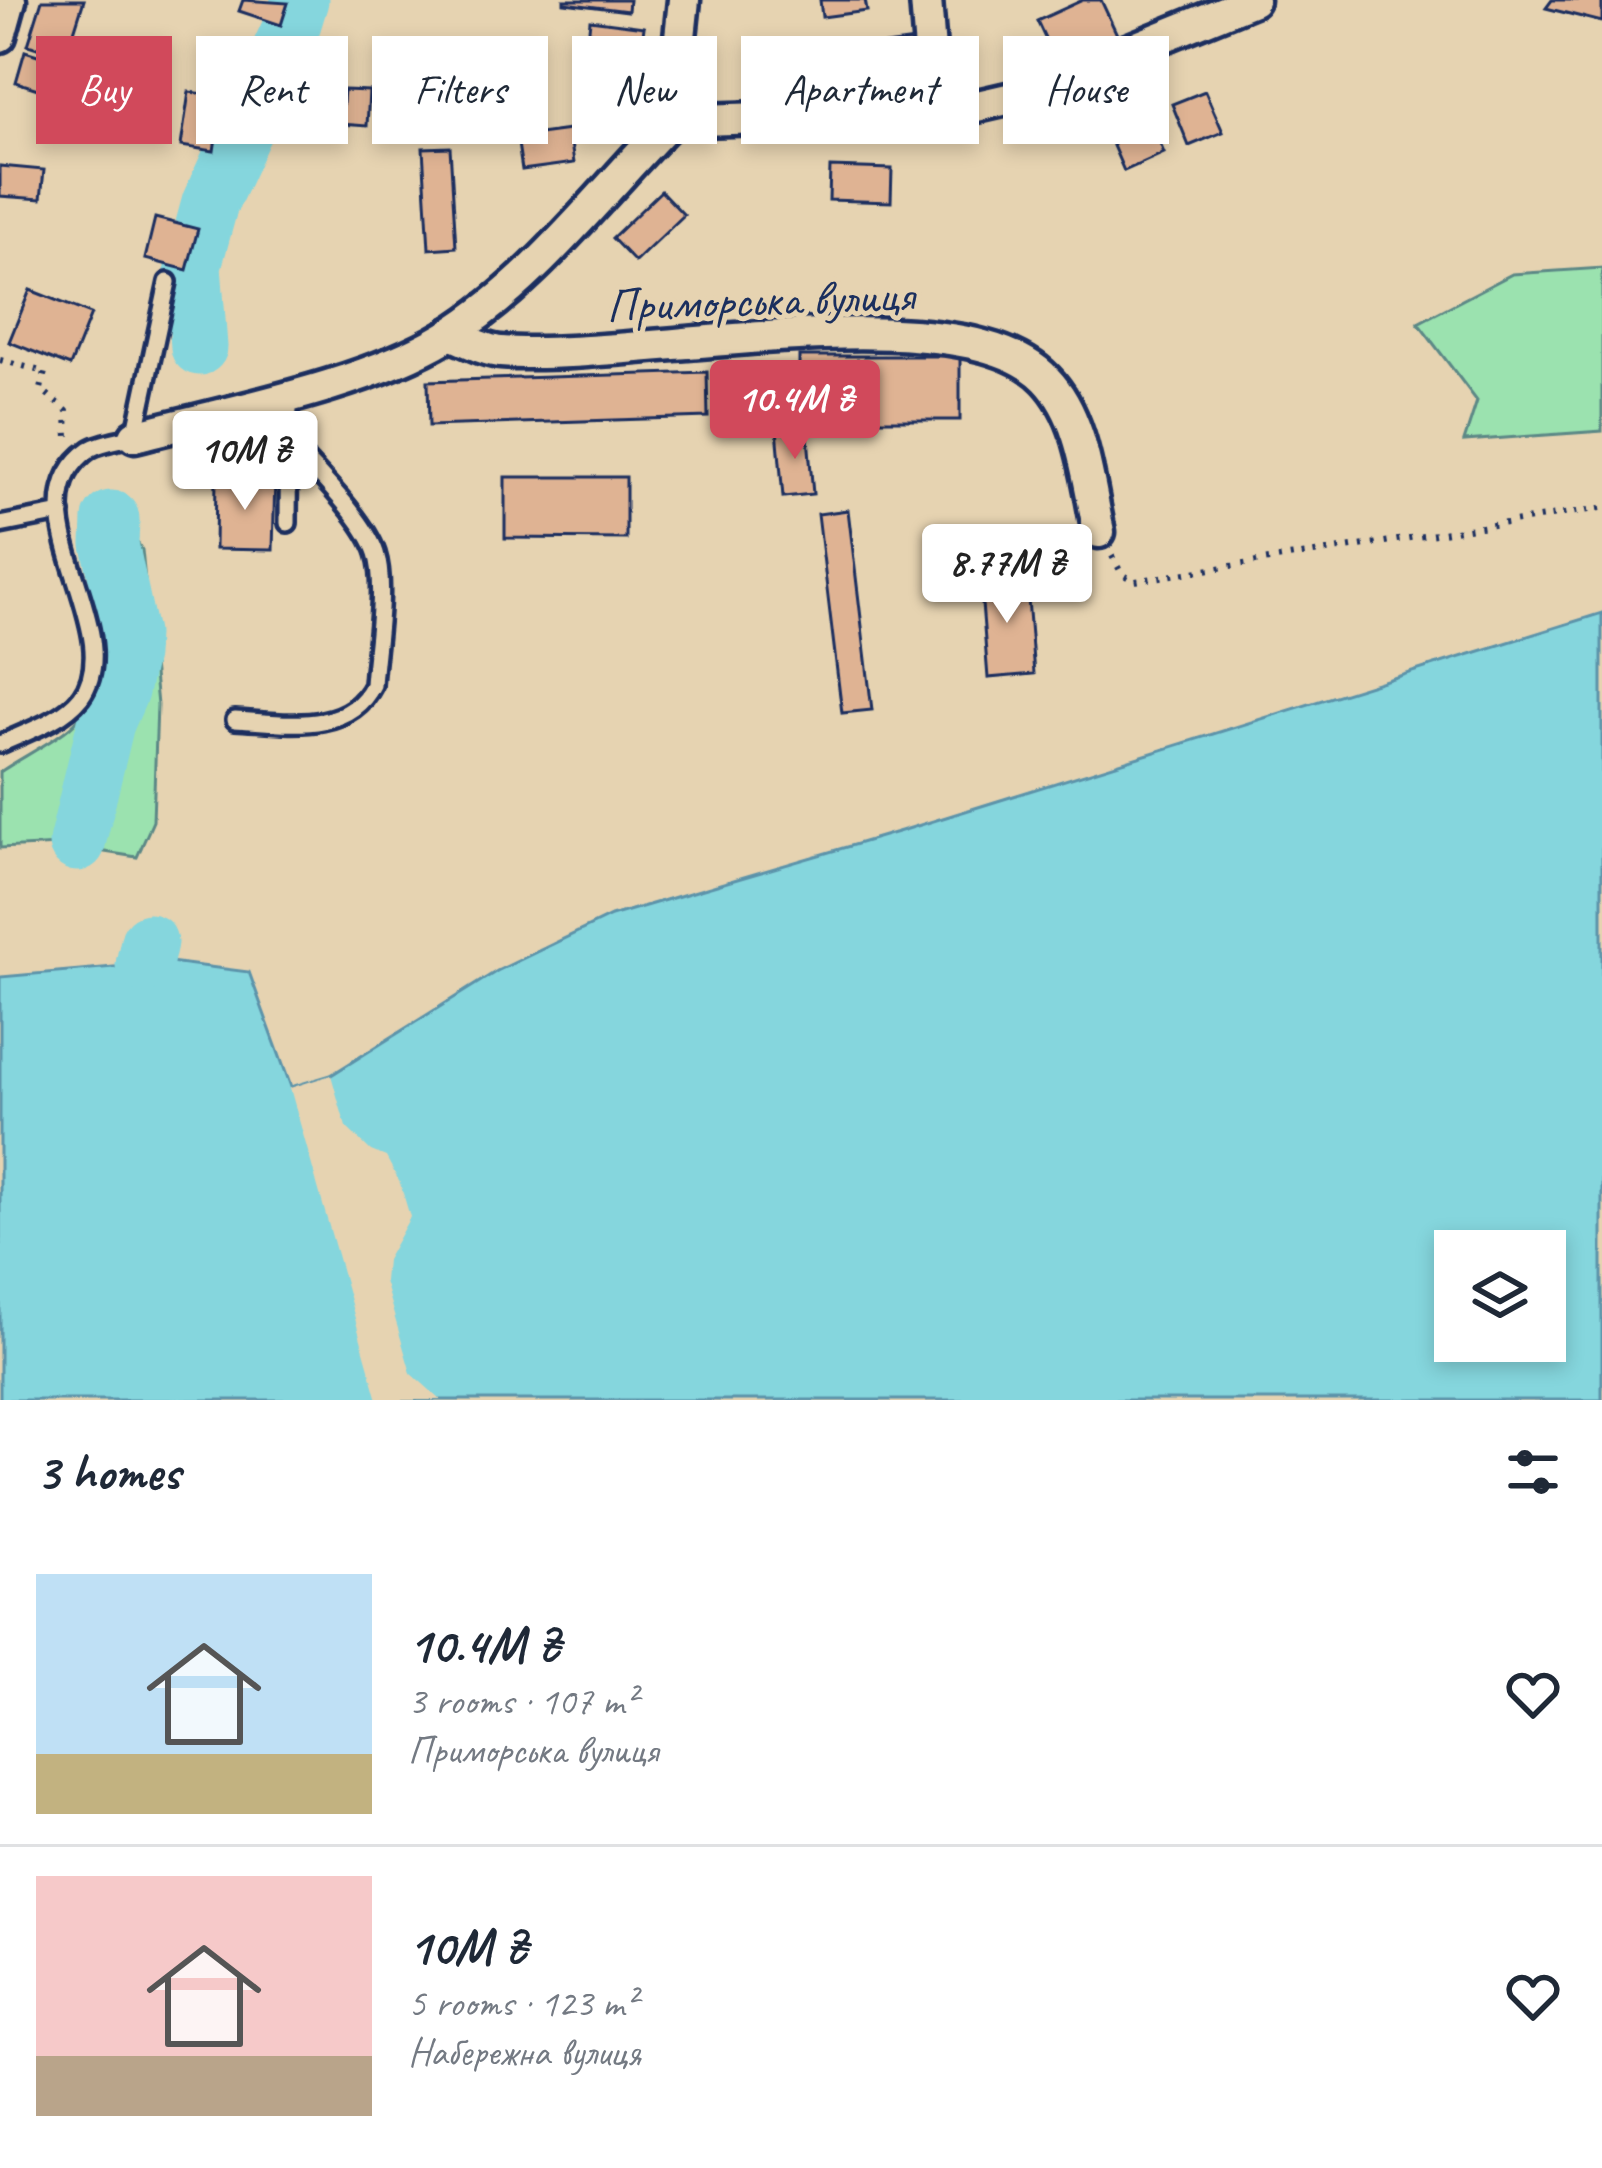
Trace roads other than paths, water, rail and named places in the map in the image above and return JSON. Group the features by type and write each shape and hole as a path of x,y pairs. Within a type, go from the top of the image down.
{"street":[{"path":"0,36 10,0"},
{"path":"680,36 684,0"},
{"path":"926,0 929,36"},
{"path":"979,105 1012,98 1253,0"},
{"path":"134,436 404,359 450,334 552,251 650,144"},
{"name":"Приморська вулиця","path":"450,334 498,352 849,334 946,338 988,346 1022,360 1048,380 1066,408 1099,532"}],"lane":[{"path":"0,744 54,719 82,696 93,663 59,500 68,472 91,448 134,436 168,282"},
{"path":"288,523 289,395"},
{"path":"236,720 310,723 334,719 366,699 373,686 377,555 368,536 289,441"},
{"path":"0,525 61,513"}],"water":[{"path":"1602,613 1602,1400 0,1400 0,977 170,962 249,972 291,1087 331,1075 497,971 611,916"}],"waterway":[{"path":"199,347 193,266 210,203 300,0"},
{"path":"77,843 128,655 129,634 110,544 111,519"},
{"path":"144,965 149,942"}]}
